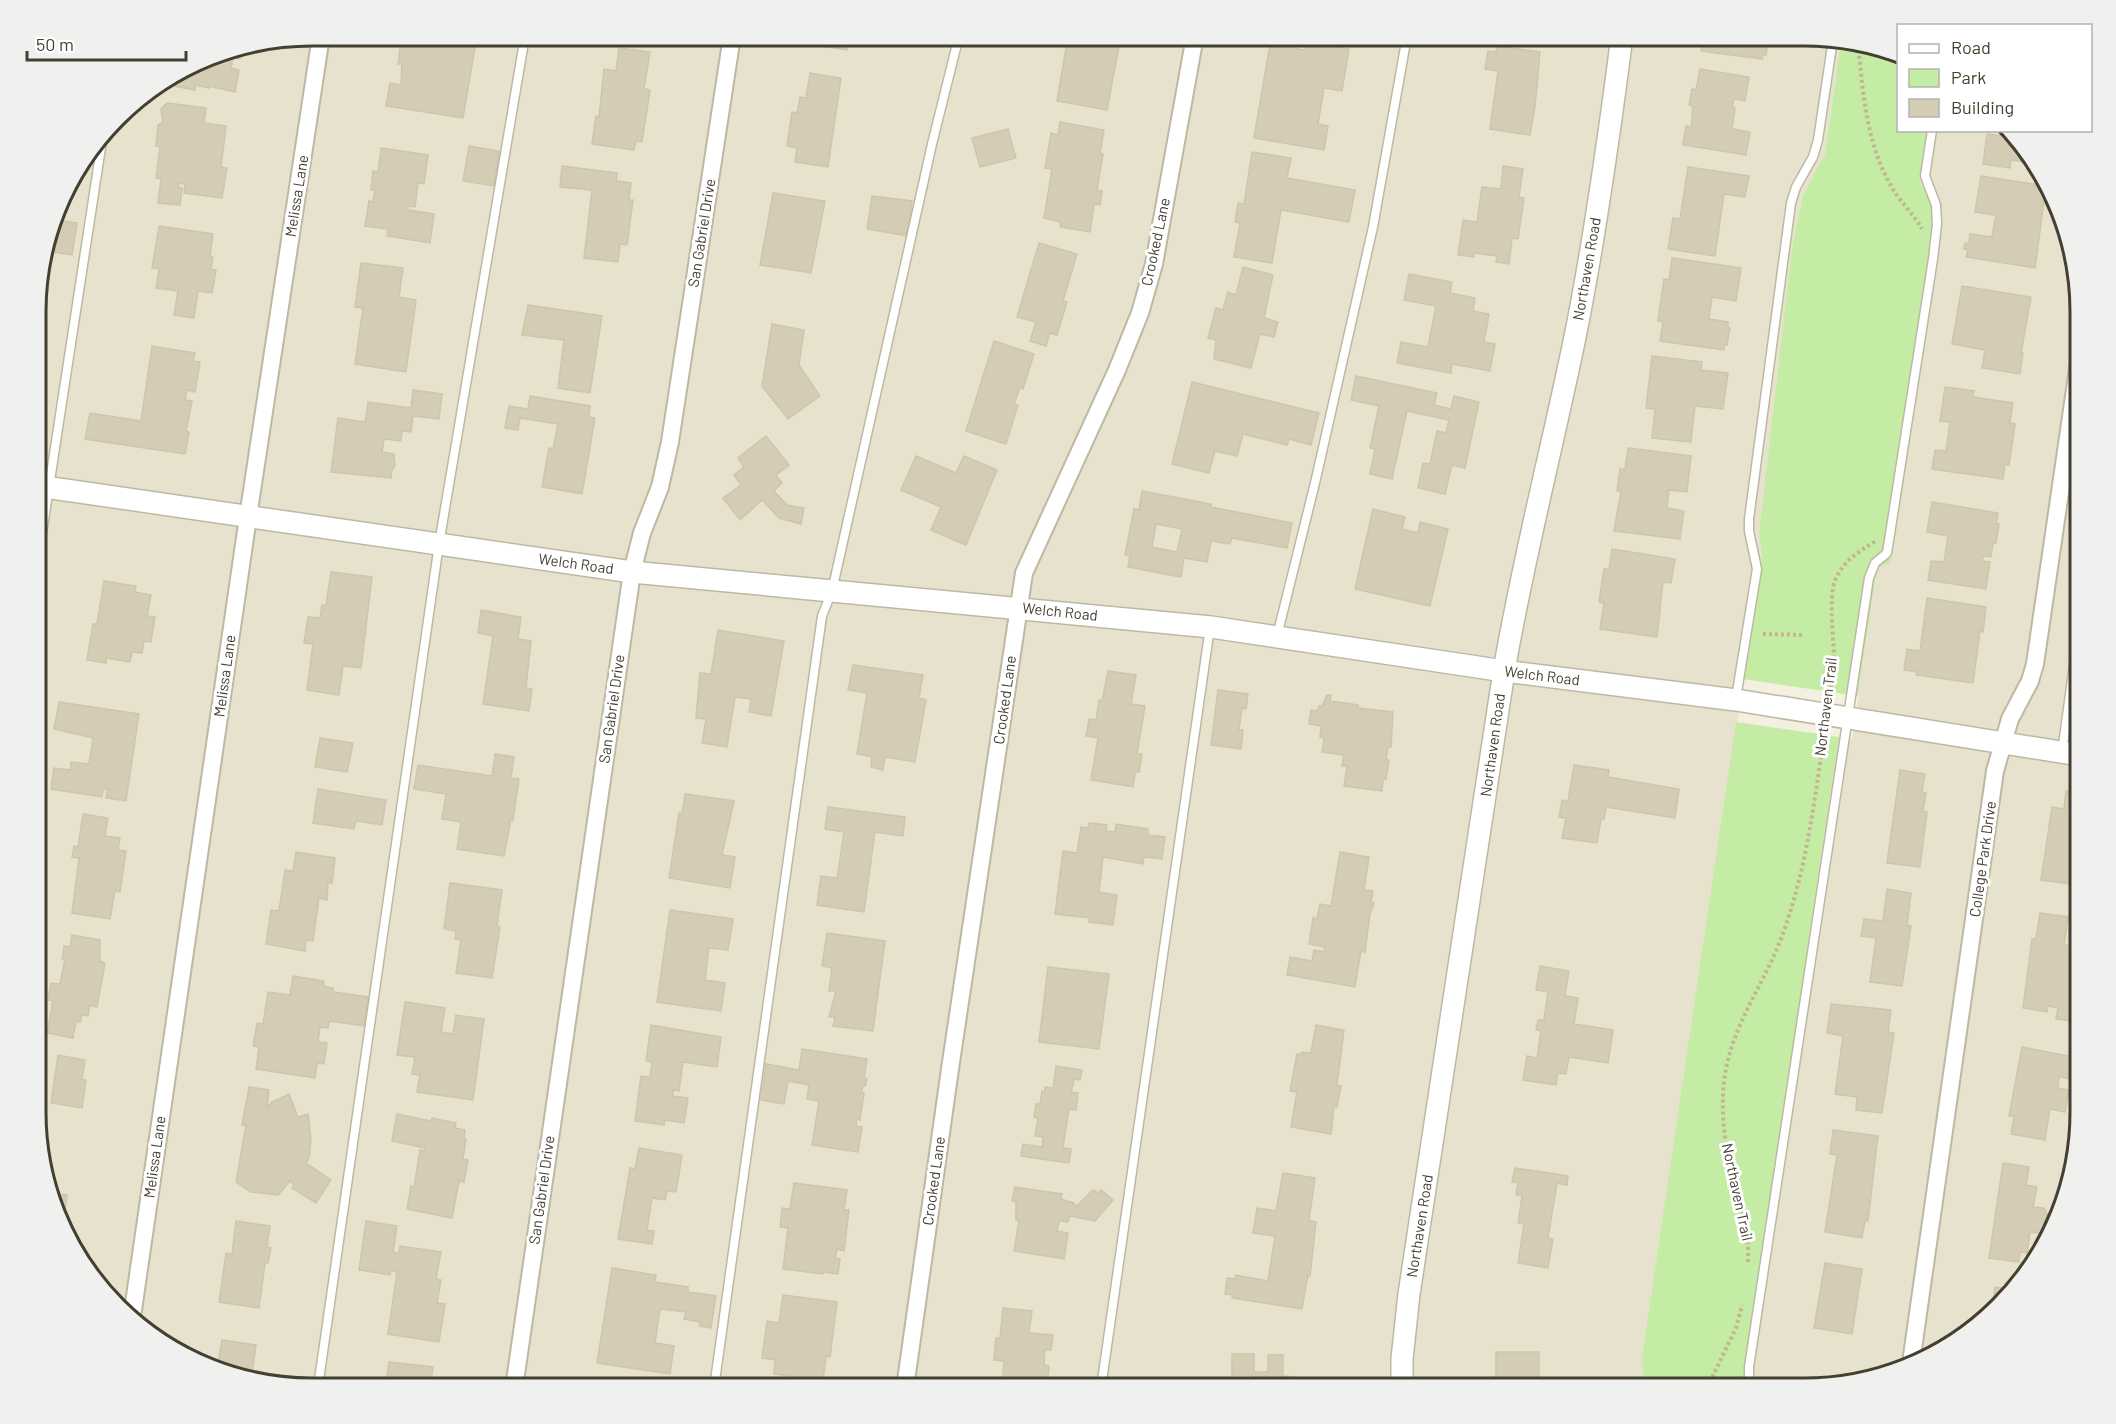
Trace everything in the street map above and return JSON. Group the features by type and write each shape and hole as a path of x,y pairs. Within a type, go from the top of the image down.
{"street":[{"name":"Melissa Lane","path":"133,1308 248,517 319,46"},
{"name":"San Gabriel Drive","path":"515,1378 632,572 642,533 660,487 670,442 730,46"},
{"name":"Crooked Lane","path":"906,1378 951,1057 1024,573 1117,370 1140,313 1154,264 1193,46"},
{"name":"Northaven Road","path":"1402,1378 1409,1293 1515,604 1575,337 1606,159 1621,46"},
{"name":"College Park Drive","path":"1912,1354 1995,771 2010,719 2030,681 2035,664 2070,424"},
{"name":"Welch Road","path":"46,486 632,572 1210,627 1504,671 1736,700 2070,753"}],"lane":[{"path":"319,1378 439,544 523,46"},
{"path":"715,1378 822,616 832,591 957,46"},
{"path":"1277,636 1315,483 1373,227 1405,46"},
{"path":"1736,700 1757,569 1749,519 1791,203 1818,140 1832,48"},
{"path":"1749,1378 1869,578 1875,563 1887,553 1933,259 1937,224 1936,205 1925,176 1932,132"},
{"path":"46,468 100,154"},
{"path":"1102,1378 1210,627"}],"path":[{"path":"1859,53 1863,92 1874,148 1890,184 1929,240 1933,259"},
{"name":"Northaven Trail","path":"1748,1268 1749,1249 1745,1222 1730,1166 1724,1125 1724,1082 1737,1029 1780,942 1797,895 1808,845 1834,668 1832,610 1834,580 1845,563 1862,549 1879,540 1894,517"},
{"path":"1763,634 1802,635"},
{"path":"1712,1378 1736,1328 1744,1297"}],"shaded area":[{"path":"1803,46 1840,49 1825,154 1803,195 1792,248 1759,532 1762,558 1642,1357 1643,1378 313,1378 278,1375 227,1363 195,1350 165,1333 124,1300 91,1259 82,1244 61,1197 52,1163 47,1129 46,313 49,278 61,227 74,195 91,165 124,124 165,91 180,82 227,61 261,52 295,47"},
{"path":"1927,132 1999,132 2025,165 2042,195 2055,227 2067,278 2070,313 2070,1111 2067,1146 2055,1197 2042,1229 2025,1259 1992,1300 1951,1333 1905,1357 1855,1372 1821,1377 1749,1378 1749,1343 1839,737 1852,740 1877,568 1896,533 1943,221 1920,182"}],"green space":[{"path":"1840,49 1897,64 1897,132 1927,132 1920,182 1943,221 1896,533 1890,563 1877,568 1858,696 1743,679 1762,558 1759,532 1792,248 1803,195 1825,154"},
{"path":"1736,722 1839,737 1745,1364 1746,1378 1643,1378 1642,1357"}],"building":[{"path":"404,46 475,46 463,118 386,106 390,83 401,85 402,64 398,64 400,48"},
{"path":"820,46 848,46 847,50"},
{"path":"1066,46 1119,46 1107,110 1057,101"},
{"path":"1270,46 1304,50 1305,46 1349,49 1342,91 1324,88 1318,124 1328,126 1324,150 1254,138"},
{"path":"1497,46 1540,52 1530,135 1490,129 1498,71 1485,69 1488,51 1496,52"},
{"path":"1702,46 1768,46 1766,55 1763,54 1762,59 1701,51"},
{"path":"619,48 650,52 644,89 650,90 642,142 636,141 634,150 592,144 596,116 599,117 604,69 616,71"},
{"path":"233,59 231,68 239,70 235,92 195,85 195,90 174,86 195,74"},
{"path":"1700,69 1749,77 1745,101 1734,99 1732,107 1735,108 1732,129 1750,132 1746,155 1683,145 1686,126 1691,127 1693,106 1689,105 1692,89 1696,90"},
{"path":"810,73 841,78 828,167 795,162 797,148 787,146 792,112 797,113 800,97 806,98"},
{"path":"167,103 206,108 204,123 226,126 221,167 227,168 222,198 184,193 185,184 179,183 178,187 182,188 180,205 158,203 161,179 156,178 160,147 156,146 158,125 163,122 161,109"},
{"path":"1060,122 1104,130 1097,190 1102,191 1100,205 1094,204 1090,232 1060,227 1061,222 1044,218 1052,169 1045,168 1051,133 1058,135"},
{"path":"1008,129 1016,158 980,167 972,138"},
{"path":"1987,134 2002,136 2022,162 2011,160 2010,168 1983,164"},
{"path":"469,146 499,151 494,186 463,181"},
{"path":"381,148 428,155 424,184 418,183 415,207 408,206 408,210 434,214 430,243 387,236 388,229 365,226 369,201 373,202 375,190 371,190 373,171 378,172"},
{"path":"1252,152 1291,158 1287,178 1355,190 1349,222 1281,210 1272,263 1234,257 1240,223 1235,222 1238,203 1244,204"},
{"path":"562,166 617,173 616,181 631,183 629,200 633,200 627,245 620,244 618,262 584,258 592,190 560,187"},
{"path":"1503,166 1523,169 1519,197 1524,198 1518,239 1512,238 1509,264 1496,262 1497,256 1474,253 1474,257 1458,255 1463,220 1477,222 1482,187 1501,189"},
{"path":"1688,167 1749,176 1745,197 1724,194 1715,256 1668,249 1673,218 1680,219"},
{"path":"1981,176 2036,185 2044,200 2035,268 1966,257 1968,250 1964,249 1965,243 1969,244 1970,234 1992,237 1996,215 1975,212"},
{"path":"773,193 825,201 811,273 760,265"},
{"path":"872,196 912,201 907,236 867,229"},
{"path":"63,221 77,223 72,255 54,252"},
{"path":"159,226 213,234 211,269 216,270 212,293 198,291 194,318 174,315 178,291 156,288 159,269 152,268"},
{"path":"1039,243 1077,254 1063,301 1067,302 1057,335 1050,333 1046,346 1030,341 1036,322 1017,317"},
{"path":"1672,258 1741,268 1736,301 1712,297 1709,319 1728,322 1728,328 1730,328 1724,350 1660,341 1663,322 1658,321 1664,279 1669,280"},
{"path":"361,263 403,268 399,297 416,300 406,372 355,364 363,308 355,307"},
{"path":"1243,267 1273,275 1264,318 1278,322 1274,337 1260,334 1251,368 1214,359 1216,340 1208,338 1216,308 1223,310 1228,292 1236,295"},
{"path":"1409,274 1452,282 1450,293 1475,298 1473,311 1489,314 1484,342 1495,344 1490,371 1452,364 1451,373 1397,363 1401,342 1428,347 1436,306 1404,300"},
{"path":"1962,286 2031,297 2021,353 2023,353 2020,374 1982,368 1985,350 1952,344"},
{"path":"528,305 602,316 590,393 558,388 564,340 522,335"},
{"path":"772,324 804,330 799,365 820,396 788,419 762,386"},
{"path":"994,341 1034,354 1023,389 1020,387 1014,404 1018,405 1006,444 966,431"},
{"path":"152,346 195,353 193,361 200,362 195,392 187,390 185,400 192,401 186,431 189,432 185,454 85,439 90,413 141,421"},
{"path":"1652,356 1702,362 1701,370 1728,373 1723,409 1695,406 1691,442 1652,438 1655,409 1646,408"},
{"path":"1356,376 1437,393 1434,405 1451,409 1454,396 1479,402 1465,468 1452,465 1445,494 1418,488 1423,463 1430,464 1437,431 1446,433 1449,420 1407,411 1392,479 1370,474 1375,449 1370,448 1379,406 1351,400"},
{"path":"1192,382 1319,413 1311,445 1289,439 1287,445 1243,434 1237,456 1215,451 1209,473 1172,464"},
{"path":"1945,387 1974,391 1973,397 2013,403 2010,423 2015,424 2009,465 2005,464 2003,479 1932,469 1935,450 1946,451 1950,422 1940,421"},
{"path":"413,390 442,394 439,419 413,416 411,432 402,431 401,441 384,439 382,452 394,454 395,466 391,478 331,472 338,418 365,422 368,402 411,408"},
{"path":"530,396 590,406 589,417 595,418 582,494 542,487 549,448 553,449 558,424 520,418 518,430 505,428 509,406 528,409"},
{"path":"766,436 789,465 776,475 782,483 774,491 787,505 804,508 801,524 779,518 762,500 740,520 723,498 741,485 734,475 744,467 738,458"},
{"path":"1628,448 1691,456 1687,492 1669,490 1667,508 1684,511 1680,539 1614,531 1621,491 1617,491 1620,469 1625,469"},
{"path":"916,456 956,473 964,456 997,470 966,545 931,530 941,507 901,490"},
{"path":"1142,491 1292,523 1287,548 1232,538 1230,544 1211,541 1207,562 1184,558 1181,577 1128,567 1130,556 1125,555 1134,509 1139,510","holes":["1156,524 1182,529 1177,552 1152,547"]},
{"path":"1932,502 1998,513 1996,543 1993,543 1991,557 1983,556 1982,561 1990,562 1986,589 1928,580 1931,561 1944,562 1948,536 1927,532"},
{"path":"1373,509 1405,517 1402,529 1418,533 1420,522 1448,529 1430,606 1355,589"},
{"path":"1612,549 1675,559 1671,583 1663,582 1657,637 1600,629 1604,603 1599,602 1604,569 1609,569"},
{"path":"331,572 372,577 361,668 343,666 339,695 307,690 313,644 304,643 308,617 320,618 322,605 326,605"},
{"path":"104,581 136,586 135,592 151,595 147,616 155,617 151,642 144,641 142,653 132,652 130,662 106,658 106,663 87,660 93,624 97,624"},
{"path":"1927,598 1986,607 1983,632 1980,631 1973,683 1916,675 1917,672 1904,670 1907,649 1920,651"},
{"path":"481,610 521,617 518,639 531,641 526,688 532,689 529,711 483,704 493,636 478,633"},
{"path":"718,630 784,641 771,716 749,712 751,699 735,697 727,747 702,743 706,719 696,718 700,673 711,674"},
{"path":"853,665 923,675 919,698 926,700 915,762 885,757 883,770 871,767 872,757 857,754 867,693 848,690"},
{"path":"1108,671 1136,675 1131,704 1145,706 1137,754 1142,754 1139,772 1135,772 1133,787 1091,780 1098,738 1086,736 1089,719 1096,720 1099,700 1102,701"},
{"path":"1218,690 1248,694 1246,709 1242,708 1239,730 1243,730 1241,749 1211,745"},
{"path":"1327,695 1331,695 1330,701 1358,705 1358,708 1393,712 1391,747 1388,747 1386,760 1389,760 1382,791 1344,786 1347,766 1342,766 1344,755 1322,752 1324,738 1320,737 1321,726 1309,724 1311,710 1317,711"},
{"path":"59,702 139,714 126,801 106,798 108,789 103,789 102,797 51,789 54,768 70,770 71,762 89,764 93,738 54,729"},
{"path":"320,738 353,743 347,772 315,767"},
{"path":"495,754 514,757 511,778 519,779 513,820 511,819 504,856 457,849 461,822 442,819 446,794 414,789 418,765 492,776"},
{"path":"1574,765 1609,770 1608,777 1679,789 1675,818 1606,807 1604,819 1601,819 1597,843 1562,838 1566,818 1559,817 1562,800 1568,801"},
{"path":"1900,770 1925,774 1922,792 1926,793 1923,811 1927,812 1920,867 1887,863"},
{"path":"318,789 386,800 382,825 356,821 354,829 313,823"},
{"path":"2066,791 2070,792 2070,884 2041,880 2052,807 2064,809"},
{"path":"685,794 734,801 722,855 735,857 730,888 669,878 679,813 682,813"},
{"path":"828,807 905,817 903,836 875,832 864,912 817,905 821,876 837,878 844,832 825,829"},
{"path":"83,814 108,818 105,836 120,838 118,850 126,851 120,892 115,891 110,919 72,913 79,858 72,857 74,846 78,847"},
{"path":"1089,823 1107,825 1106,831 1115,832 1116,824 1148,829 1148,835 1165,837 1162,859 1144,857 1143,864 1103,857 1099,892 1117,895 1113,925 1089,922 1090,918 1055,914 1063,851 1077,853 1081,827 1088,828"},
{"path":"296,852 335,858 332,883 328,883 327,900 319,898 313,941 306,940 305,951 266,944 271,910 279,911 285,870 293,871"},
{"path":"1340,852 1369,857 1364,890 1373,891 1371,902 1374,903 1370,913 1365,952 1361,951 1355,987 1287,975 1290,957 1312,961 1314,950 1324,952 1325,947 1309,944 1313,918 1317,919 1320,904 1331,906"},
{"path":"450,883 502,890 497,926 500,927 492,978 456,973 461,940 455,939 456,931 444,929"},
{"path":"1887,889 1911,893 1907,925 1911,926 1902,986 1870,982 1876,938 1861,936 1864,919 1883,921"},
{"path":"670,910 733,919 728,950 709,948 705,980 725,983 721,1011 657,1002"},
{"path":"2040,913 2068,917 2064,945 2070,946 2070,1021 2056,1019 2058,1008 2048,1006 2047,1012 2023,1008 2032,939 2036,939"},
{"path":"827,933 885,941 873,1031 833,1026 835,1017 829,1017 836,991 829,991 832,968 822,966"},
{"path":"72,935 100,940 100,961 105,963 97,1007 90,1005 88,1016 82,1015 80,1022 76,1021 73,1038 47,1033 53,1001 48,1000 51,983 60,984 65,959 62,959 64,946 70,947"},
{"path":"1540,966 1569,971 1565,996 1578,998 1574,1024 1613,1030 1608,1063 1569,1057 1566,1074 1558,1073 1556,1085 1523,1080 1527,1056 1537,1058 1541,1031 1536,1030 1538,1020 1544,1020 1548,992 1536,990"},
{"path":"1048,967 1109,974 1099,1049 1039,1042"},
{"path":"293,976 324,981 323,986 333,988 333,992 368,997 364,1026 329,1021 328,1028 320,1027 318,1042 327,1043 324,1064 317,1063 315,1078 256,1069 259,1047 253,1046 257,1023 263,1024 268,992 290,995"},
{"path":"405,1002 445,1008 441,1032 453,1034 456,1015 484,1019 473,1100 417,1092 420,1075 412,1074 415,1057 397,1055"},
{"path":"1831,1004 1891,1010 1888,1032 1894,1033 1882,1113 1856,1110 1857,1097 1835,1094 1843,1036 1827,1033"},
{"path":"651,1025 721,1037 717,1067 683,1062 679,1091 673,1090 673,1096 688,1098 684,1123 665,1120 664,1125 635,1121 641,1076 650,1077 652,1062 646,1061"},
{"path":"1316,1025 1344,1030 1337,1085 1341,1086 1337,1107 1334,1107 1331,1134 1291,1127 1297,1092 1290,1091 1297,1054 1311,1053"},
{"path":"2022,1047 2070,1056 2070,1079 2059,1077 2058,1088 2069,1090 2065,1112 2050,1109 2045,1140 2011,1134 2014,1116 2009,1116"},
{"path":"802,1049 867,1059 864,1078 867,1079 861,1093 864,1093 860,1120 857,1119 856,1126 862,1127 858,1152 812,1145 819,1101 807,1099 809,1085 788,1081 784,1104 761,1100 766,1064 799,1070"},
{"path":"58,1055 85,1060 82,1079 86,1080 82,1108 51,1103"},
{"path":"1056,1066 1082,1070 1080,1080 1074,1079 1071,1092 1078,1093 1076,1110 1069,1109 1063,1148 1071,1149 1069,1163 1021,1156 1023,1144 1042,1147 1043,1137 1035,1136 1038,1118 1034,1117 1036,1104 1040,1104 1045,1087 1053,1088"},
{"path":"249,1087 269,1090 267,1107 289,1094 298,1117 308,1114 311,1139 309,1158 306,1163 331,1180 316,1203 292,1188 294,1185 290,1181 278,1195 251,1192 236,1182 246,1125 242,1125"},
{"path":"397,1114 456,1123 455,1128 465,1130 463,1159 468,1160 464,1182 459,1181 452,1218 407,1209 411,1186 414,1187 420,1150 425,1151 425,1148 392,1141"},
{"path":"1833,1130 1878,1136 1868,1221 1865,1220 1862,1238 1825,1232 1837,1155 1830,1154"},
{"path":"639,1148 682,1155 676,1192 667,1191 665,1200 652,1198 647,1230 654,1231 652,1244 618,1239 630,1168 635,1169"},
{"path":"2003,1163 2029,1167 2026,1185 2037,1187 2033,1207 2044,1208 2047,1214 2042,1229 2039,1233 2030,1232 2027,1253 2020,1252 2019,1262 1989,1258"},
{"path":"1515,1168 1568,1176 1567,1185 1557,1183 1548,1238 1553,1239 1548,1268 1518,1263 1524,1224 1518,1223 1522,1196 1516,1195 1518,1182 1512,1182"},
{"path":"1283,1173 1315,1178 1309,1220 1316,1222 1310,1276 1308,1275 1302,1309 1232,1298 1233,1295 1225,1294 1227,1278 1235,1279 1236,1275 1268,1281 1275,1236 1253,1233 1257,1208 1276,1211"},
{"path":"794,1183 847,1190 844,1210 849,1210 844,1251 837,1249 835,1258 840,1259 838,1274 783,1269 788,1228 780,1227 782,1208 790,1209"},
{"path":"1015,1187 1062,1194 1061,1199 1077,1206 1093,1190 1098,1193 1101,1190 1113,1200 1095,1221 1070,1216 1068,1222 1059,1221 1057,1231 1068,1233 1064,1259 1014,1251 1019,1220 1016,1220 1016,1202 1012,1201"},
{"path":"60,1194 67,1195 65,1208"},
{"path":"236,1221 270,1226 267,1247 271,1248 268,1263 265,1263 259,1308 219,1302 226,1253 232,1254"},
{"path":"366,1221 397,1226 393,1252 399,1253 400,1246 441,1252 436,1279 441,1280 437,1303 445,1304 439,1342 388,1334 397,1272 391,1271 390,1275 359,1270"},
{"path":"1825,1263 1862,1269 1852,1334 1814,1328"},
{"path":"612,1268 656,1275 655,1282 688,1287 688,1292 716,1296 711,1328 699,1326 700,1322 684,1319 686,1312 660,1309 655,1343 674,1346 670,1374 597,1363"},
{"path":"1995,1287 2002,1288 1994,1298"},
{"path":"783,1295 837,1302 830,1357 826,1356 823,1378 790,1378 790,1376 774,1374 775,1360 762,1358 767,1321 779,1323"},
{"path":"1003,1308 1032,1311 1029,1333 1053,1335 1051,1350 1045,1350 1044,1365 1049,1366 1048,1378 1003,1378 1004,1361 994,1360 996,1338 1000,1338"},
{"path":"222,1340 256,1345 252,1370 219,1360"},
{"path":"1496,1352 1539,1352 1539,1378 1491,1378 1496,1377"},
{"path":"1232,1354 1254,1354 1254,1372 1268,1372 1268,1355 1283,1355 1283,1376 1294,1378 1252,1378 1252,1375 1232,1375"},
{"path":"389,1362 433,1367 431,1378 387,1378"}]}
